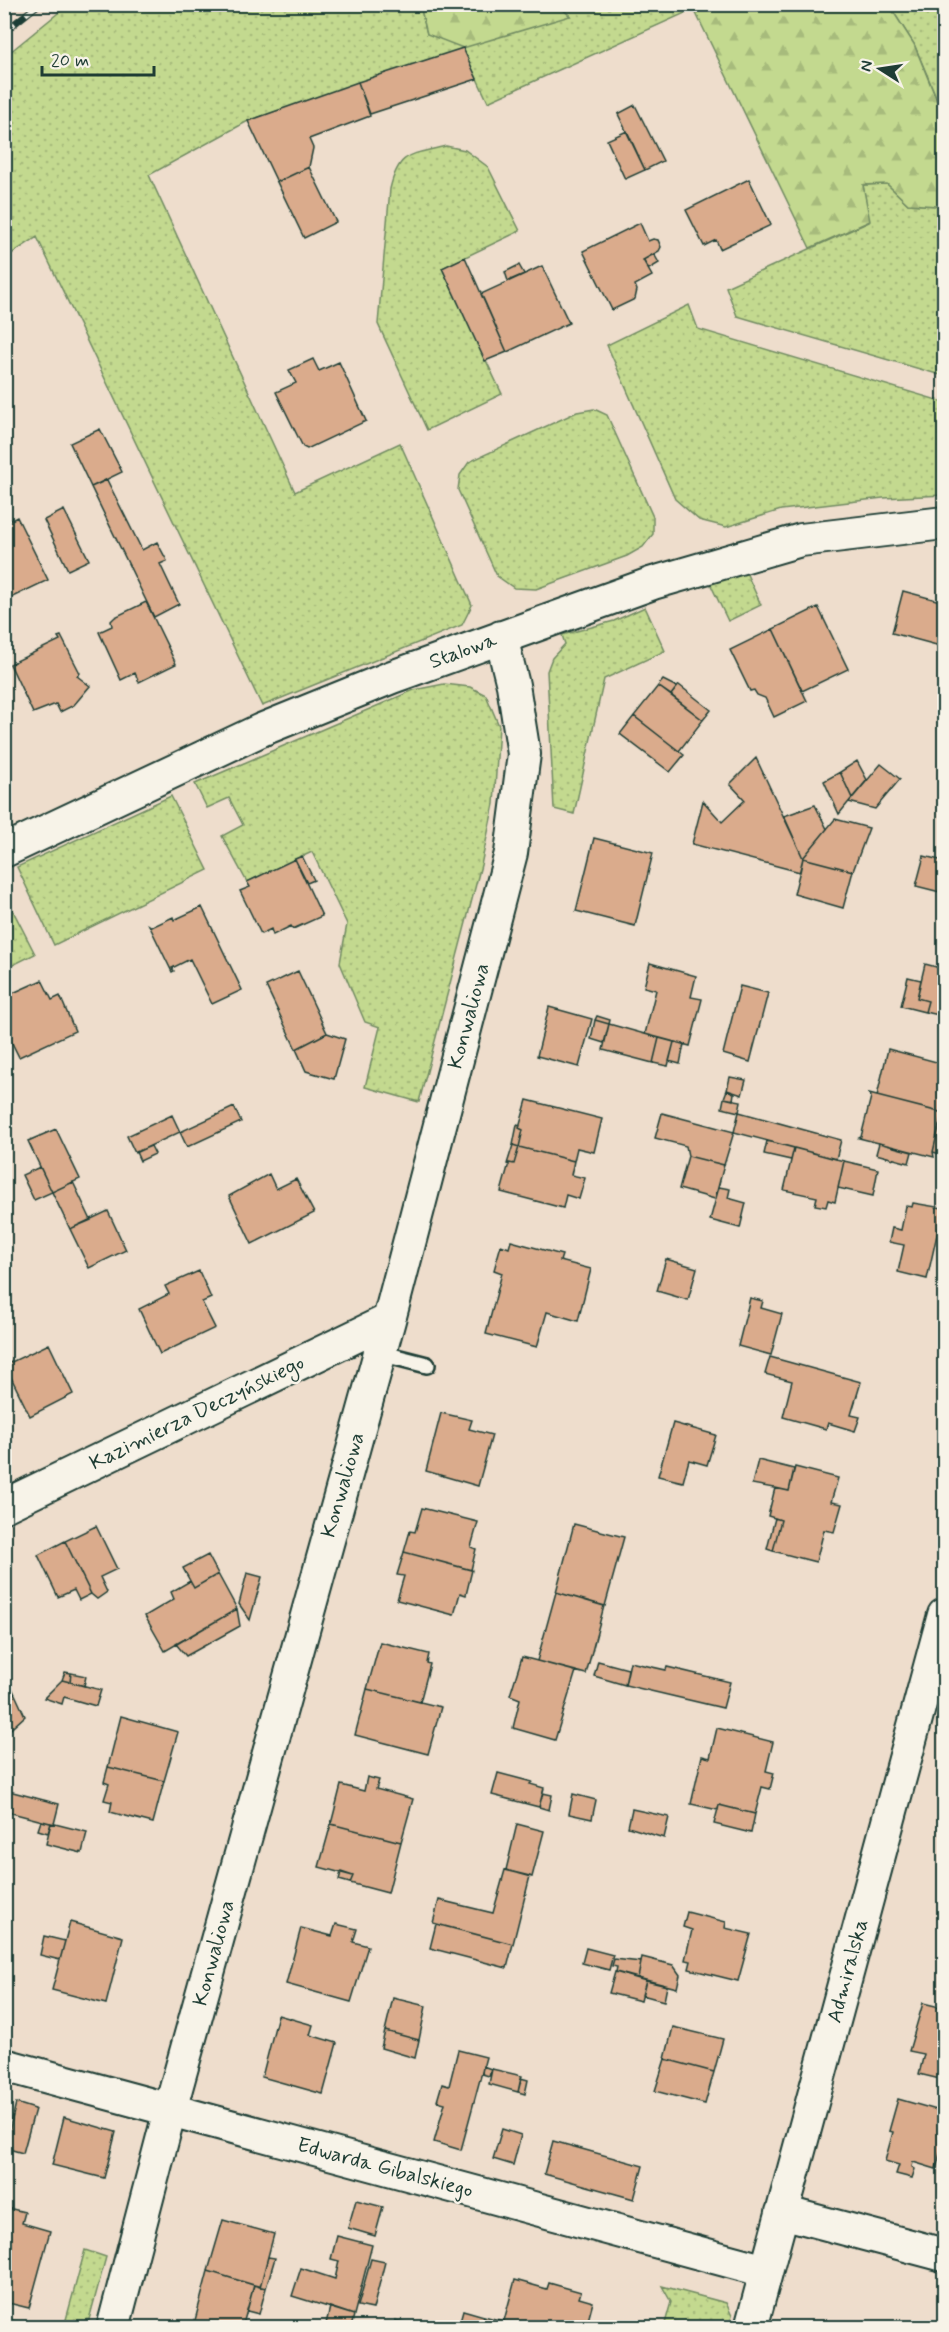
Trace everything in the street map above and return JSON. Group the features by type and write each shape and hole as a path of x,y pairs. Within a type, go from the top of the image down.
{"street":[{"name":"Stalowa","path":"4,851 261,730 392,676 682,573 801,540 945,523"},
{"name":"Konwaliowa","path":"113,2328 170,2110 389,1320 511,853 524,754 513,686 501,637"},
{"name":"Kazimierza Deczyńskiego","path":"4,1506 389,1320"},
{"name":"Admiralska","path":"751,2328 945,1615"},
{"name":"Edwarda Gibalskiego","path":"4,2065 766,2271"},
{"path":"782,2212 945,2254"}],"lane":[{"path":"380,1353 427,1365"}],"green space":[{"path":"68,5 420,5 427,34 570,16 558,5 692,5 694,9 488,102 463,49 248,121 149,175 295,492 400,443 472,605 462,625 262,706 37,237 5,258 4,57"},
{"path":"420,5 558,5 570,16 463,48 427,34"},
{"path":"692,5 889,5 914,44 940,108 944,112 944,217 937,206 908,204 887,184 863,185 870,221 810,248"},
{"path":"889,5 944,5 944,112 914,44"},
{"path":"446,146 465,150 488,167 520,231 442,268 502,394 427,430 378,324 390,189 394,177 402,161 408,157"},
{"path":"887,184 908,204 938,206 944,217 944,376 737,316 726,287 869,222 863,185"},
{"path":"689,305 698,329 944,402 944,495 883,498 781,510 726,527 699,520 675,499 607,345"},
{"path":"594,409 607,415 653,517 653,534 643,547 627,556 536,589 514,588 497,576 458,490 460,475 469,462 577,412"},
{"path":"745,570 761,605 728,621 709,581"},
{"path":"645,607 665,651 604,679 574,814 554,809 547,671 552,658 565,644 562,635 614,621"},
{"path":"444,684 470,687 486,695 499,726 494,804 481,865 419,1102 365,1087 380,1027 365,1022 340,963 347,924 312,852 247,882 222,836 243,825 229,798 207,808 195,784 414,690"},
{"path":"171,796 208,870 54,945 17,867"},
{"path":"5,895 35,954 4,969"},
{"path":"85,2250 106,2257 87,2327 64,2327"},
{"path":"662,2286 726,2303 732,2316 729,2327 664,2327 671,2302"},
{"path":"5,2318 39,2327 5,2327"}],"building":[{"path":"463,48 477,79 370,114 358,82"},
{"path":"358,82 370,116 309,139 313,148 309,167 277,182 248,121"},
{"path":"635,105 663,161 645,170 618,114"},
{"path":"627,131 645,170 625,179 607,140"},
{"path":"309,167 336,222 304,238 277,182"},
{"path":"749,179 771,225 720,249 716,240 704,246 686,210"},
{"path":"640,223 648,241 658,240 661,247 659,251 643,260 652,276 635,285 637,290 635,299 612,310 583,251"},
{"path":"654,254 659,263 649,269 643,260"},
{"path":"465,257 507,352 485,361 442,268"},
{"path":"519,265 524,274 508,281 505,272"},
{"path":"542,266 569,323 507,352 481,294"},
{"path":"313,359 319,371 339,362 366,421 307,449 303,447 276,392 296,383 289,370"},
{"path":"100,429 122,472 91,487 70,443"},
{"path":"107,480 142,550 157,542 167,561 160,564 179,604 154,617 91,487"},
{"path":"64,510 89,560 68,570 44,520"},
{"path":"17,517 48,580 4,601 4,524"},
{"path":"903,591 944,602 944,647 892,633"},
{"path":"146,602 176,664 139,682 135,673 121,680 99,632 112,626 111,621 115,617"},
{"path":"818,607 848,669 802,691 773,629"},
{"path":"773,629 807,701 774,717 765,698 757,695 754,690 750,691 730,650"},
{"path":"61,636 80,673 77,676 90,686 74,705 60,712 56,704 33,713 10,664 60,640 58,637"},
{"path":"663,680 677,687 671,695 658,686"},
{"path":"679,685 711,710 703,720 671,695"},
{"path":"658,686 703,720 679,751 634,716"},
{"path":"634,716 684,755 670,772 620,734"},
{"path":"756,758 803,858 800,872 692,844 703,801 722,822 745,800 730,784"},
{"path":"857,761 867,780 852,798 840,772"},
{"path":"881,764 900,779 875,809 849,802"},
{"path":"840,772 852,798 839,814 824,781"},
{"path":"815,805 827,829 803,858 784,816"},
{"path":"835,819 869,828 853,871 803,858"},
{"path":"594,838 653,853 635,926 576,911"},
{"path":"302,856 314,880 307,883 295,859"},
{"path":"924,856 944,861 944,893 916,886"},
{"path":"803,858 853,871 843,908 794,894"},
{"path":"295,859 322,916 293,929 291,926 273,935 271,929 261,934 240,891 250,887 247,882"},
{"path":"202,907 242,990 212,1004 190,959 172,968 174,971 172,972 149,925 152,927 173,917 174,920"},
{"path":"650,963 696,976 691,997 702,999 690,1046 645,1034 656,990 644,987"},
{"path":"925,964 944,969 944,1016 925,1012 928,1001 917,998"},
{"path":"298,971 327,1033 296,1049 266,986"},
{"path":"908,977 921,980 917,998 928,1001 925,1012 901,1006"},
{"path":"42,980 52,1000 60,996 75,1031 19,1057 4,1027 4,997"},
{"path":"740,986 768,993 750,1062 723,1054"},
{"path":"549,1007 592,1019 579,1067 537,1056"},
{"path":"597,1016 610,1020 609,1024 595,1020"},
{"path":"595,1020 609,1024 604,1043 591,1039"},
{"path":"609,1024 659,1038 653,1063 603,1050"},
{"path":"327,1033 345,1039 334,1079 306,1071 296,1049"},
{"path":"659,1038 674,1042 668,1066 653,1063"},
{"path":"674,1042 684,1044 680,1064 669,1061"},
{"path":"888,1049 944,1064 943,1113 877,1096"},
{"path":"730,1077 746,1080 742,1095 727,1090"},
{"path":"727,1090 734,1093 733,1100 724,1098"},
{"path":"869,1094 944,1113 933,1152 934,1157 859,1138 871,1097"},
{"path":"724,1098 741,1101 739,1112 722,1108"},
{"path":"527,1100 602,1119 594,1152 577,1148 574,1161 519,1147 523,1130 519,1128"},
{"path":"234,1107 241,1122 187,1147 180,1132"},
{"path":"739,1112 841,1140 836,1159 734,1132"},
{"path":"662,1113 734,1132 724,1165 688,1156 686,1146 655,1138"},
{"path":"172,1115 180,1132 135,1153 127,1136"},
{"path":"941,1117 944,1118 944,1155 933,1152"},
{"path":"517,1125 523,1130 519,1147 513,1145"},
{"path":"56,1129 80,1179 52,1192 28,1141"},
{"path":"767,1141 794,1148 791,1160 764,1154"},
{"path":"879,1143 912,1152 909,1163 876,1154"},
{"path":"513,1145 519,1147 514,1164 509,1163 509,1165 507,1164"},
{"path":"151,1146 155,1154 140,1161 136,1152"},
{"path":"519,1147 574,1161 571,1175 585,1178 579,1199 566,1195 563,1208 501,1192 509,1163 514,1164"},
{"path":"794,1148 844,1161 835,1202 828,1200 826,1207 815,1205 817,1197 784,1190"},
{"path":"688,1156 724,1165 715,1199 679,1189"},
{"path":"844,1161 878,1169 873,1196 838,1188"},
{"path":"40,1167 52,1192 34,1200 22,1175"},
{"path":"269,1174 276,1189 296,1179 314,1213 252,1244 229,1196"},
{"path":"73,1182 91,1220 70,1229 52,1192"},
{"path":"719,1187 730,1189 728,1198 746,1203 740,1228 710,1220"},
{"path":"913,1203 943,1208 927,1279 898,1272 904,1245 889,1242 892,1228 901,1230 906,1206 912,1207"},
{"path":"108,1211 126,1250 89,1268 70,1229"},
{"path":"511,1241 562,1255 560,1261 591,1269 578,1321 547,1312 537,1347 486,1334 502,1273 494,1270 501,1245 509,1248"},
{"path":"666,1259 697,1268 688,1300 657,1291"},
{"path":"199,1271 211,1298 202,1302 215,1328 160,1354 139,1309 169,1294 165,1286"},
{"path":"750,1298 763,1301 761,1308 782,1314 771,1355 738,1346"},
{"path":"49,1344 73,1394 30,1416 5,1365"},
{"path":"770,1357 861,1382 851,1415 860,1417 855,1431 828,1423 826,1429 783,1417 792,1381 765,1374"},
{"path":"441,1413 472,1420 469,1429 492,1435 478,1486 426,1471"},
{"path":"673,1423 716,1435 707,1465 689,1460 683,1482 658,1476"},
{"path":"758,1460 794,1469 789,1491 752,1484"},
{"path":"795,1467 838,1478 831,1502 842,1504 834,1532 824,1530 816,1562 773,1551 781,1520 768,1516 775,1488 789,1491"},
{"path":"422,1508 478,1522 471,1547 476,1549 471,1570 404,1552 410,1531 415,1532"},
{"path":"775,1518 781,1520 773,1551 767,1549"},
{"path":"574,1524 624,1537 605,1606 556,1592"},
{"path":"96,1526 117,1569 100,1577 107,1592 97,1599 91,1594 65,1541"},
{"path":"65,1541 91,1594 79,1600 74,1590 58,1597 38,1555"},
{"path":"404,1552 472,1570 466,1595 460,1593 454,1615 397,1600 404,1576 397,1575"},
{"path":"208,1555 218,1574 194,1588 183,1568"},
{"path":"247,1573 262,1577 250,1620 239,1604"},
{"path":"218,1574 237,1609 165,1651 145,1616 174,1599 171,1592 190,1581 194,1588"},
{"path":"556,1592 604,1606 586,1674 537,1661"},
{"path":"237,1609 240,1626 186,1656 176,1644"},
{"path":"380,1642 429,1654 427,1663 430,1664 420,1702 367,1689"},
{"path":"522,1657 576,1671 555,1740 513,1728 520,1699 510,1695"},
{"path":"598,1661 628,1669 625,1685 594,1676"},
{"path":"630,1662 666,1670 667,1667 730,1682 723,1708 625,1685"},
{"path":"65,1672 71,1673 70,1682 62,1680"},
{"path":"71,1673 86,1676 84,1686 70,1682"},
{"path":"7,1677 25,1716 4,1735 4,1678"},
{"path":"62,1680 101,1690 96,1706 64,1697 62,1704 44,1698"},
{"path":"367,1689 441,1707 428,1754 355,1735"},
{"path":"121,1716 178,1732 164,1781 108,1767"},
{"path":"717,1728 773,1742 766,1771 774,1773 770,1789 762,1787 755,1814 719,1805 718,1810 691,1804 702,1756 710,1758"},
{"path":"108,1767 164,1781 153,1823 110,1812 112,1802 104,1800 109,1784 104,1782"},
{"path":"498,1773 532,1782 530,1784 544,1788 539,1807 492,1795"},
{"path":"367,1777 379,1780 376,1789 413,1799 401,1842 331,1824 341,1785 364,1791"},
{"path":"9,1791 59,1804 54,1824 4,1811"},
{"path":"543,1793 552,1795 549,1810 539,1807"},
{"path":"573,1794 596,1800 592,1819 569,1814"},
{"path":"719,1805 755,1814 751,1833 714,1824"},
{"path":"632,1809 669,1817 664,1838 628,1827"},
{"path":"41,1821 51,1823 48,1833 38,1830"},
{"path":"51,1823 87,1832 82,1853 46,1844"},
{"path":"331,1824 401,1842 388,1893 350,1883 353,1876 319,1867"},
{"path":"517,1824 544,1831 532,1877 506,1870"},
{"path":"505,1870 530,1876 513,1944 433,1923 439,1900 493,1913"},
{"path":"341,1872 353,1876 350,1883 339,1880"},
{"path":"687,1912 726,1922 725,1928 751,1934 738,1981 689,1969 691,1961 685,1960 692,1930 683,1927"},
{"path":"70,1922 123,1937 106,2004 52,1990"},
{"path":"336,1924 357,1929 353,1942 368,1946 351,2002 286,1984 301,1928 332,1936"},
{"path":"436,1924 513,1944 507,1968 430,1948"},
{"path":"44,1936 65,1941 60,1960 40,1955"},
{"path":"586,1948 613,1955 609,1970 582,1963"},
{"path":"642,1957 673,1965 680,1975 677,1988 638,1978"},
{"path":"614,1959 641,1962 638,1978 616,1972 617,1967 612,1966"},
{"path":"615,1972 646,1981 641,2001 609,1993"},
{"path":"646,1981 667,1986 664,2001 642,1995"},
{"path":"393,1998 426,2006 419,2040 385,2031"},
{"path":"923,2003 944,2008 944,2080 919,2074 924,2054 909,2051"},
{"path":"278,2015 313,2025 310,2035 337,2043 323,2094 262,2077"},
{"path":"673,2027 723,2039 714,2072 665,2059"},
{"path":"385,2031 419,2040 415,2058 381,2048"},
{"path":"458,2050 486,2057 461,2150 434,2142 445,2103 437,2101 442,2084 449,2086"},
{"path":"665,2059 714,2072 705,2104 655,2091"},
{"path":"483,2066 491,2069 489,2076 482,2074"},
{"path":"492,2069 522,2076 518,2092 489,2084"},
{"path":"521,2078 528,2080 525,2094 518,2092"},
{"path":"898,2099 944,2112 942,2133 944,2138 936,2169 913,2162 912,2167 915,2169 912,2178 896,2174 899,2165 885,2161 893,2132 889,2131"},
{"path":"16,2103 35,2109 23,2153 5,2148"},
{"path":"64,2117 116,2132 104,2178 52,2165"},
{"path":"502,2129 521,2135 513,2165 493,2159"},
{"path":"553,2141 643,2166 634,2199 544,2174"},
{"path":"356,2200 383,2207 375,2236 348,2228"},
{"path":"8,2208 25,2212 22,2223 50,2231 29,2308 4,2302 4,2222"},
{"path":"223,2220 274,2234 260,2287 208,2271"},
{"path":"337,2236 372,2245 354,2315 292,2296 301,2268 335,2279 339,2261 331,2259"},
{"path":"268,2257 275,2258 266,2288 260,2287"},
{"path":"371,2259 385,2262 373,2309 358,2306"},
{"path":"208,2271 254,2285 242,2328 193,2328"},
{"path":"515,2280 547,2289 549,2283 581,2292 579,2298 593,2302 586,2328 502,2328"},
{"path":"254,2285 266,2288 259,2314 247,2311"},
{"path":"330,2307 354,2315 351,2328 325,2328"},
{"path":"463,2310 484,2316 481,2328 458,2328"},
{"path":"484,2316 503,2321 502,2328 481,2328"},
{"path":"395,2320 417,2325 416,2328 393,2328"}],"railway":[{"path":"4,32 39,4"}]}
